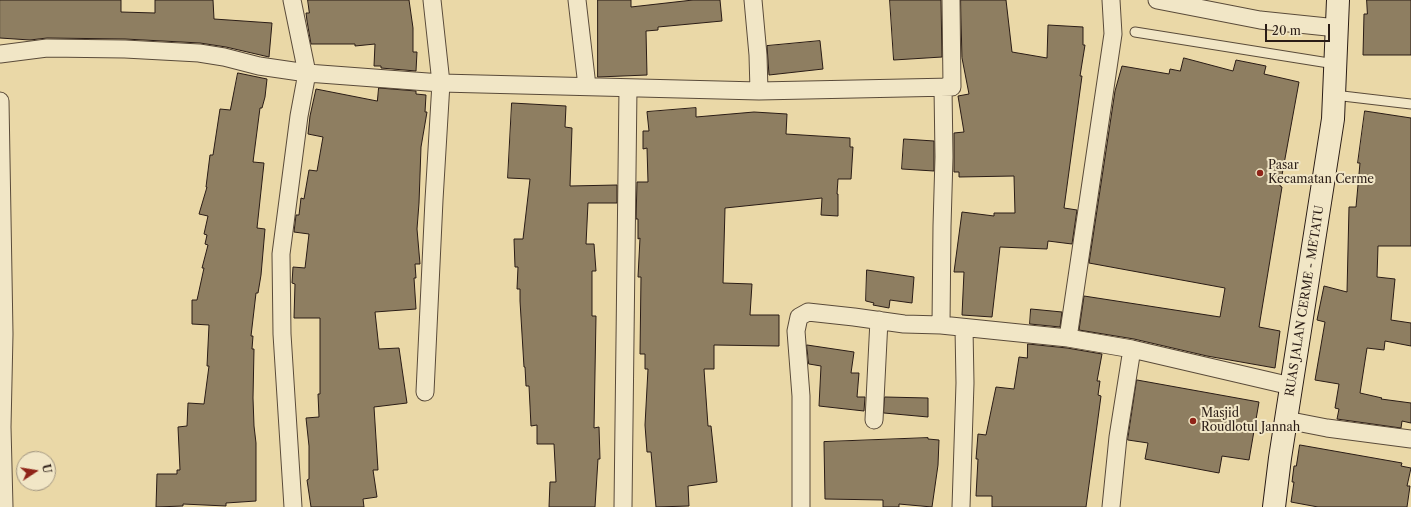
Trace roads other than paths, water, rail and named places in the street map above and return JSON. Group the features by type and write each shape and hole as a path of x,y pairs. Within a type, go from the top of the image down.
{"main road":[{"name":"RUAS JALAN CERME - METATU","path":"1274,507 1291,386 1333,119 1338,0"}],"street":[{"path":"292,0 307,73 299,116 281,254 282,334 293,507"},
{"path":"425,392 441,83 432,0"},
{"path":"577,0 587,86"},
{"path":"754,0 759,91"},
{"path":"0,54 47,48 125,49 191,53 224,57 259,66 307,73 441,83 759,91 952,87 951,0"},
{"path":"1068,338 1113,34 1111,0"},
{"path":"1157,0 1260,20 1337,28"},
{"path":"941,325 944,157 943,87"},
{"path":"623,507 628,88"},
{"path":"0,101 4,334 2,427 4,507"},
{"path":"801,507 801,396 796,331 799,317 808,312 904,324 941,325 1068,338 1132,349 1291,386"},
{"path":"874,420 879,320"},
{"path":"961,507 965,383 964,328"},
{"path":"1111,507 1118,437 1132,349"},
{"path":"1286,420 1327,428 1411,439"}],"lane":[{"path":"1135,32 1335,64"},
{"path":"1334,95 1411,104"}],"place":[{"name":"Pasar Kecamatan Cerme","path":"1260,173"},
{"name":"Masjid Roudlotul Jannah","path":"1193,421"}]}
